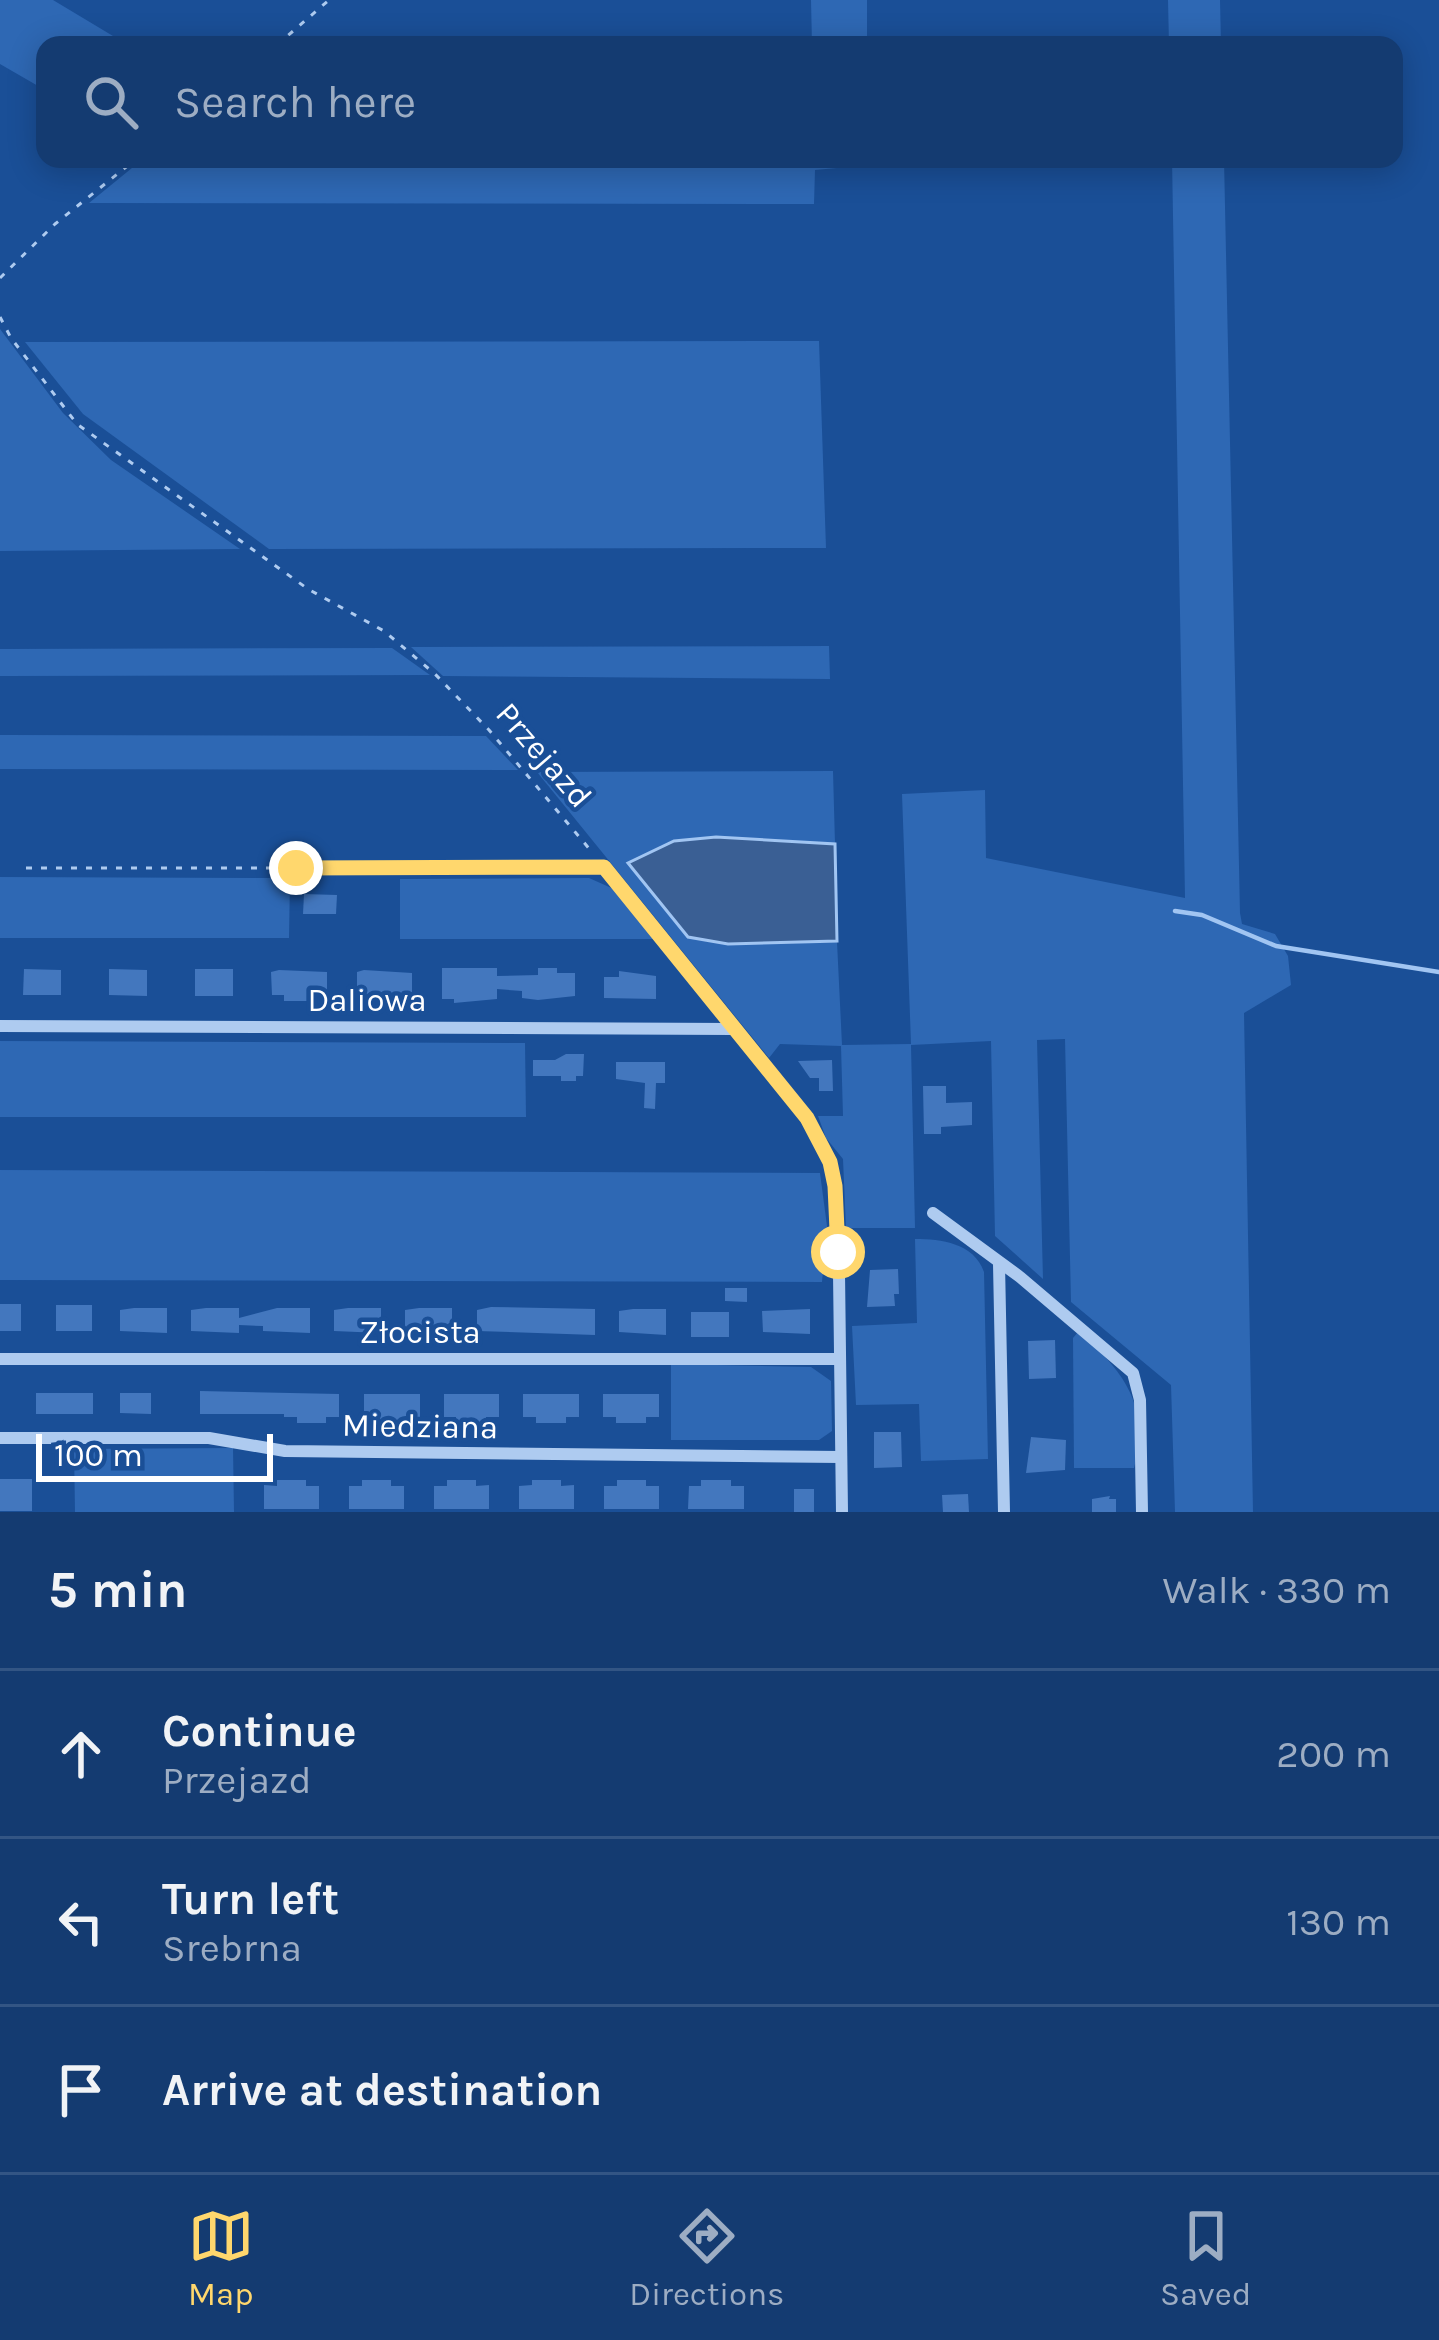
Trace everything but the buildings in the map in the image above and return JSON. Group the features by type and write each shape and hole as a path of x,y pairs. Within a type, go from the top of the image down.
{"street":[{"path":"296,868 604,867 668,942 807,1118 830,1162 835,1186 842,1512"},
{"name":"Daliowa","path":"0,1026 734,1028"},
{"path":"933,1213 1020,1277 1133,1373 1141,1400 1142,1512"},
{"path":"999,1264 1004,1512"},
{"name":"Złocista","path":"0,1359 840,1359"},
{"name":"Miedziana","path":"0,1438 209,1438 285,1451 841,1456"}],"path":[{"path":"287,36 329,0"},
{"path":"0,278 55,224 125,168"},
{"name":"Przejazd","path":"0,317 77,424 308,590 384,631 434,674 604,867"},
{"path":"26,868 296,868"}],"shaded area":[{"path":"0,0 53,0 113,36 36,36 36,85 0,64"},
{"path":"811,0 867,0 867,36 812,36"},
{"path":"1168,0 1220,0 1221,36 1169,36"},
{"path":"132,168 837,168 815,170 814,204 89,203"},
{"path":"1172,168 1224,168 1240,913 1242,924 1275,934 1288,956 1291,985 1244,1013 1253,1512 1175,1512 1171,1385 1071,1302 1065,1039 1037,1040 1043,1279 995,1236 991,1041 911,1045 915,1228 846,1228 843,1159 826,1138 818,1116 843,1116 841,1046 780,1044 769,1058 537,772 833,771 835,844 716,837 674,840 629,863 647,882 764,944 837,942 842,1045 911,1044 902,794 985,790 986,858 1185,898"},
{"path":"0,329 63,413 111,460 240,549 0,551"},
{"path":"819,341 826,548 269,549 83,414 25,342"},
{"path":"829,646 830,679 443,676 411,647"},
{"path":"392,648 430,675 0,676 0,649"},
{"path":"0,735 486,736 518,770 0,769"},
{"path":"716,837 835,844 837,941 728,944 688,937 628,863 674,841"},
{"path":"0,877 290,878 289,938 0,938"},
{"path":"589,878 616,890 657,939 400,939 400,879"},
{"path":"0,1041 525,1043 526,1117 0,1117"},
{"path":"0,1170 820,1173 827,1226 822,1282 0,1280"},
{"path":"915,1239 965,1249 984,1272 988,1459 921,1461 919,1404 856,1405 852,1326 917,1323"},
{"path":"1078,1332 1120,1375 1136,1408 1134,1468 1074,1468 1073,1338"},
{"path":"671,1364 811,1367 831,1381 832,1431 819,1440 671,1440"},
{"path":"233,1448 234,1512 75,1512 74,1449"}],"waterway":[{"path":"1175,911 1202,915 1276,946 1439,972"}],"route":[{"path":"296,868 604,867 807,1118 830,1162 838,1252"}]}
